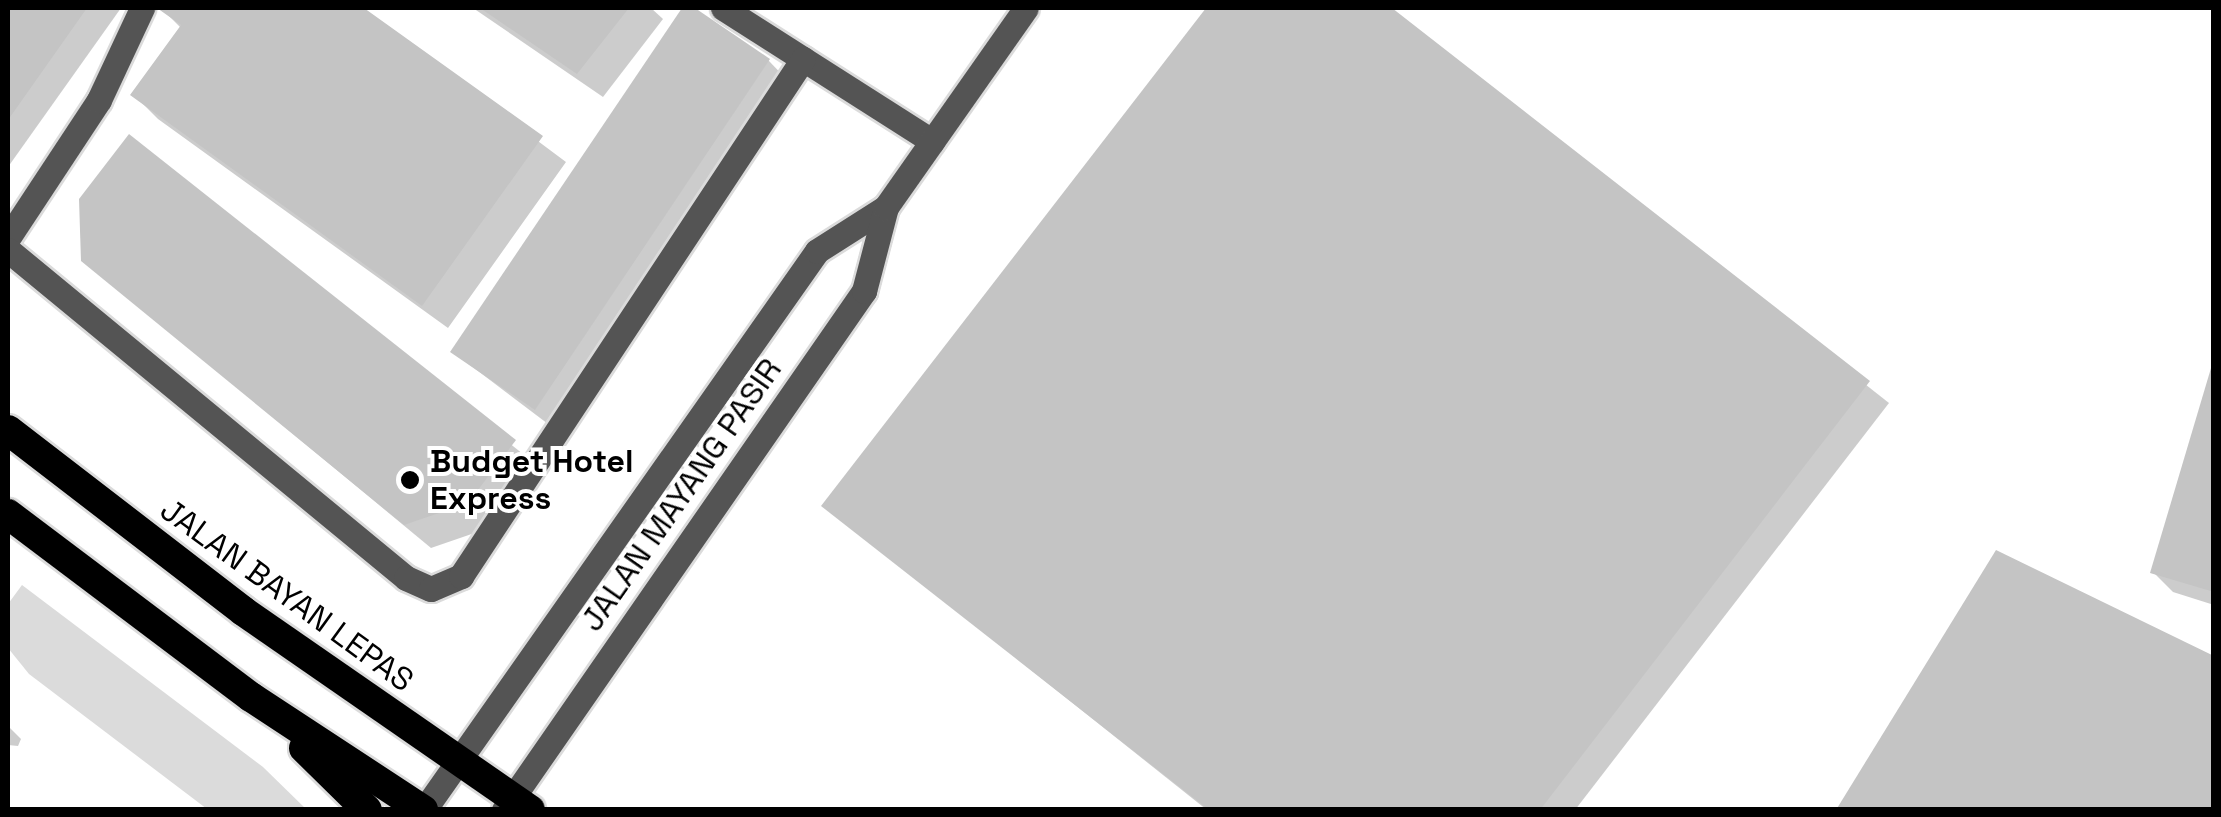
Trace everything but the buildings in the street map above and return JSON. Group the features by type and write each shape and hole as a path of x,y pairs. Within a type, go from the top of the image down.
{"highway":[{"name":"JALAN BAYAN LEPAS","path":"8,430 243,611 458,759 515,806"},
{"path":"8,514 251,698 423,810"},
{"path":"251,698 367,810"}],"street":[{"path":"8,238 99,100 142,8"},
{"path":"723,8 932,141"},
{"name":"JALAN MAYANG PASIR","path":"515,806 864,291 886,207 1026,8"},
{"path":"8,250 406,578 431,589 461,576 803,59"},
{"name":"JALAN MAYANG PASIR","path":"423,810 817,250 886,207"}],"shaded area":[{"path":"22,585 263,767 306,809 207,809 29,674 8,648 8,604"}],"place":[{"name":"Budget Hotel Express","path":"410,480"}]}
